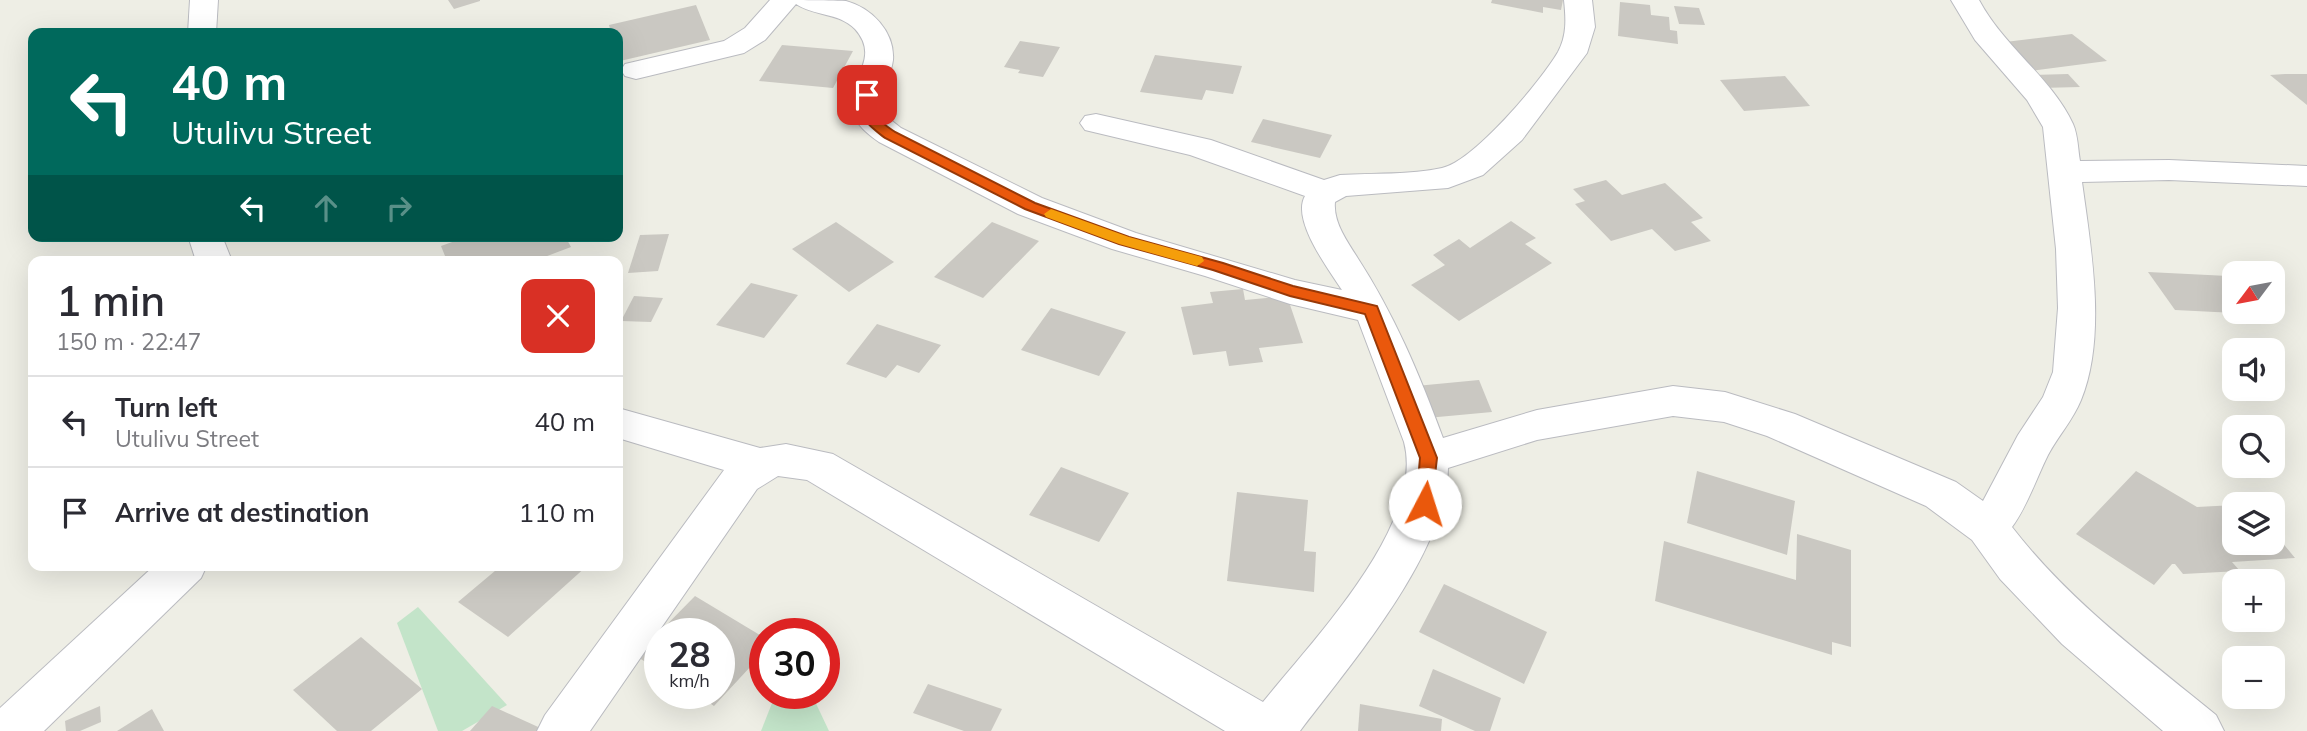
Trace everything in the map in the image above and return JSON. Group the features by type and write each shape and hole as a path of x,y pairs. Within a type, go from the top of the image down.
{"street":[{"path":"202,28 204,0"},
{"path":"636,70 734,47 755,34 785,0"},
{"path":"808,0 860,16 871,29 877,41 877,70 865,108 870,121 890,135 1030,206 1124,241 1290,290 1372,310"},
{"path":"1096,123 1200,147 1325,192 1340,186 1448,178 1471,168 1511,133 1572,53 1581,27 1578,0"},
{"path":"1965,0 1985,36 2051,110 2059,127 2074,249 2076,308 2072,372 2061,402 2032,446 2004,505 1987,527"},
{"path":"2065,172 2169,170 2300,183"},
{"path":"562,731 742,477 759,464 780,457 818,466 1270,731 1367,604 1407,544 1425,504 1429,458 1372,310 1324,229 1317,209 1325,192"},
{"path":"1429,458 1536,425 1673,401 1725,407 1781,425 1941,494 1987,527 2016,566 2078,630 2199,731"},
{"path":"623,424 759,464"},
{"path":"10,731 180,571"}],"green space":[{"path":"418,607 507,705 462,731 438,731 397,623"},
{"path":"770,709 819,709 829,731 761,731"}],"building":[{"path":"448,0 480,0 480,1 454,9"},
{"path":"1492,0 1563,0 1561,10 1543,7 1543,13 1491,3"},
{"path":"1620,2 1650,5 1651,15 1669,17 1670,30 1677,31 1678,44 1618,36"},
{"path":"696,5 710,40 623,60 623,28 610,28 609,25"},
{"path":"1674,6 1699,8 1705,25 1679,24"},
{"path":"2072,34 2107,61 2030,71 1997,43"},
{"path":"1020,41 1060,47 1043,77 1018,73 1020,70 1004,67"},
{"path":"782,45 853,51 833,88 759,81"},
{"path":"1155,55 1242,66 1233,94 1206,90 1202,100 1140,92"},
{"path":"2068,74 2080,87 2040,88 2029,75"},
{"path":"2307,74 2307,105 2270,75"},
{"path":"1785,76 1810,106 1744,111 1720,80"},
{"path":"1263,119 1332,135 1320,158 1251,142"},
{"path":"1606,180 1622,195 1665,183 1703,218 1691,222 1711,241 1675,251 1652,229 1611,241 1575,204 1585,201 1573,189"},
{"path":"1511,221 1536,238 1525,244 1552,263 1459,321 1411,285 1445,265 1433,255 1459,239 1470,248"},
{"path":"836,222 894,262 849,292 792,249"},
{"path":"992,222 1039,241 983,298 934,277"},
{"path":"669,234 658,271 628,273 640,235"},
{"path":"452,242 568,242 571,247 547,256 445,256 441,246"},
{"path":"2148,272 2222,276 2222,312 2175,310"},
{"path":"751,283 798,295 764,338 716,325"},
{"path":"1243,289 1245,300 1287,296 1303,343 1259,348 1263,362 1229,366 1226,351 1193,355 1181,307 1213,303 1210,292"},
{"path":"634,296 663,298 651,322 623,321"},
{"path":"1051,308 1126,332 1099,376 1021,350"},
{"path":"877,324 941,345 919,373 897,365 886,378 846,364"},
{"path":"1479,380 1492,412 1427,418 1416,386"},
{"path":"1061,467 1129,493 1099,542 1029,515"},
{"path":"1697,471 1795,501 1787,555 1687,523"},
{"path":"2136,471 2197,507 2222,506 2222,555 2285,555 2285,546 2295,558 2232,562 2238,569 2183,574 2172,564 2154,585 2076,534"},
{"path":"1237,492 1308,500 1304,551 1316,552 1314,592 1227,581"},
{"path":"1797,534 1851,550 1851,647 1832,642 1832,655 1655,601 1664,541 1796,580"},
{"path":"495,571 581,571 508,637 458,602"},
{"path":"1444,584 1547,632 1524,684 1419,632"},
{"path":"695,596 732,618 673,618"},
{"path":"735,620 749,628 749,668 735,683"},
{"path":"361,637 422,689 371,731 337,731 293,690"},
{"path":"644,648 644,661 636,656"},
{"path":"1433,669 1501,698 1490,731 1475,731 1419,706"},
{"path":"928,684 1002,709 991,731 964,731 913,713"},
{"path":"1360,704 1442,719 1441,731 1358,731"},
{"path":"100,706 101,722 80,731 66,731 65,721"},
{"path":"492,706 547,731 470,731"},
{"path":"152,709 164,731 117,731"}],"slow traffic":[{"path":"1051,214 1124,241 1197,261"}],"route":[{"path":"867,95 865,108 870,121 890,135 1030,206 1124,241 1290,290 1372,310 1429,458 1425,504"}]}
